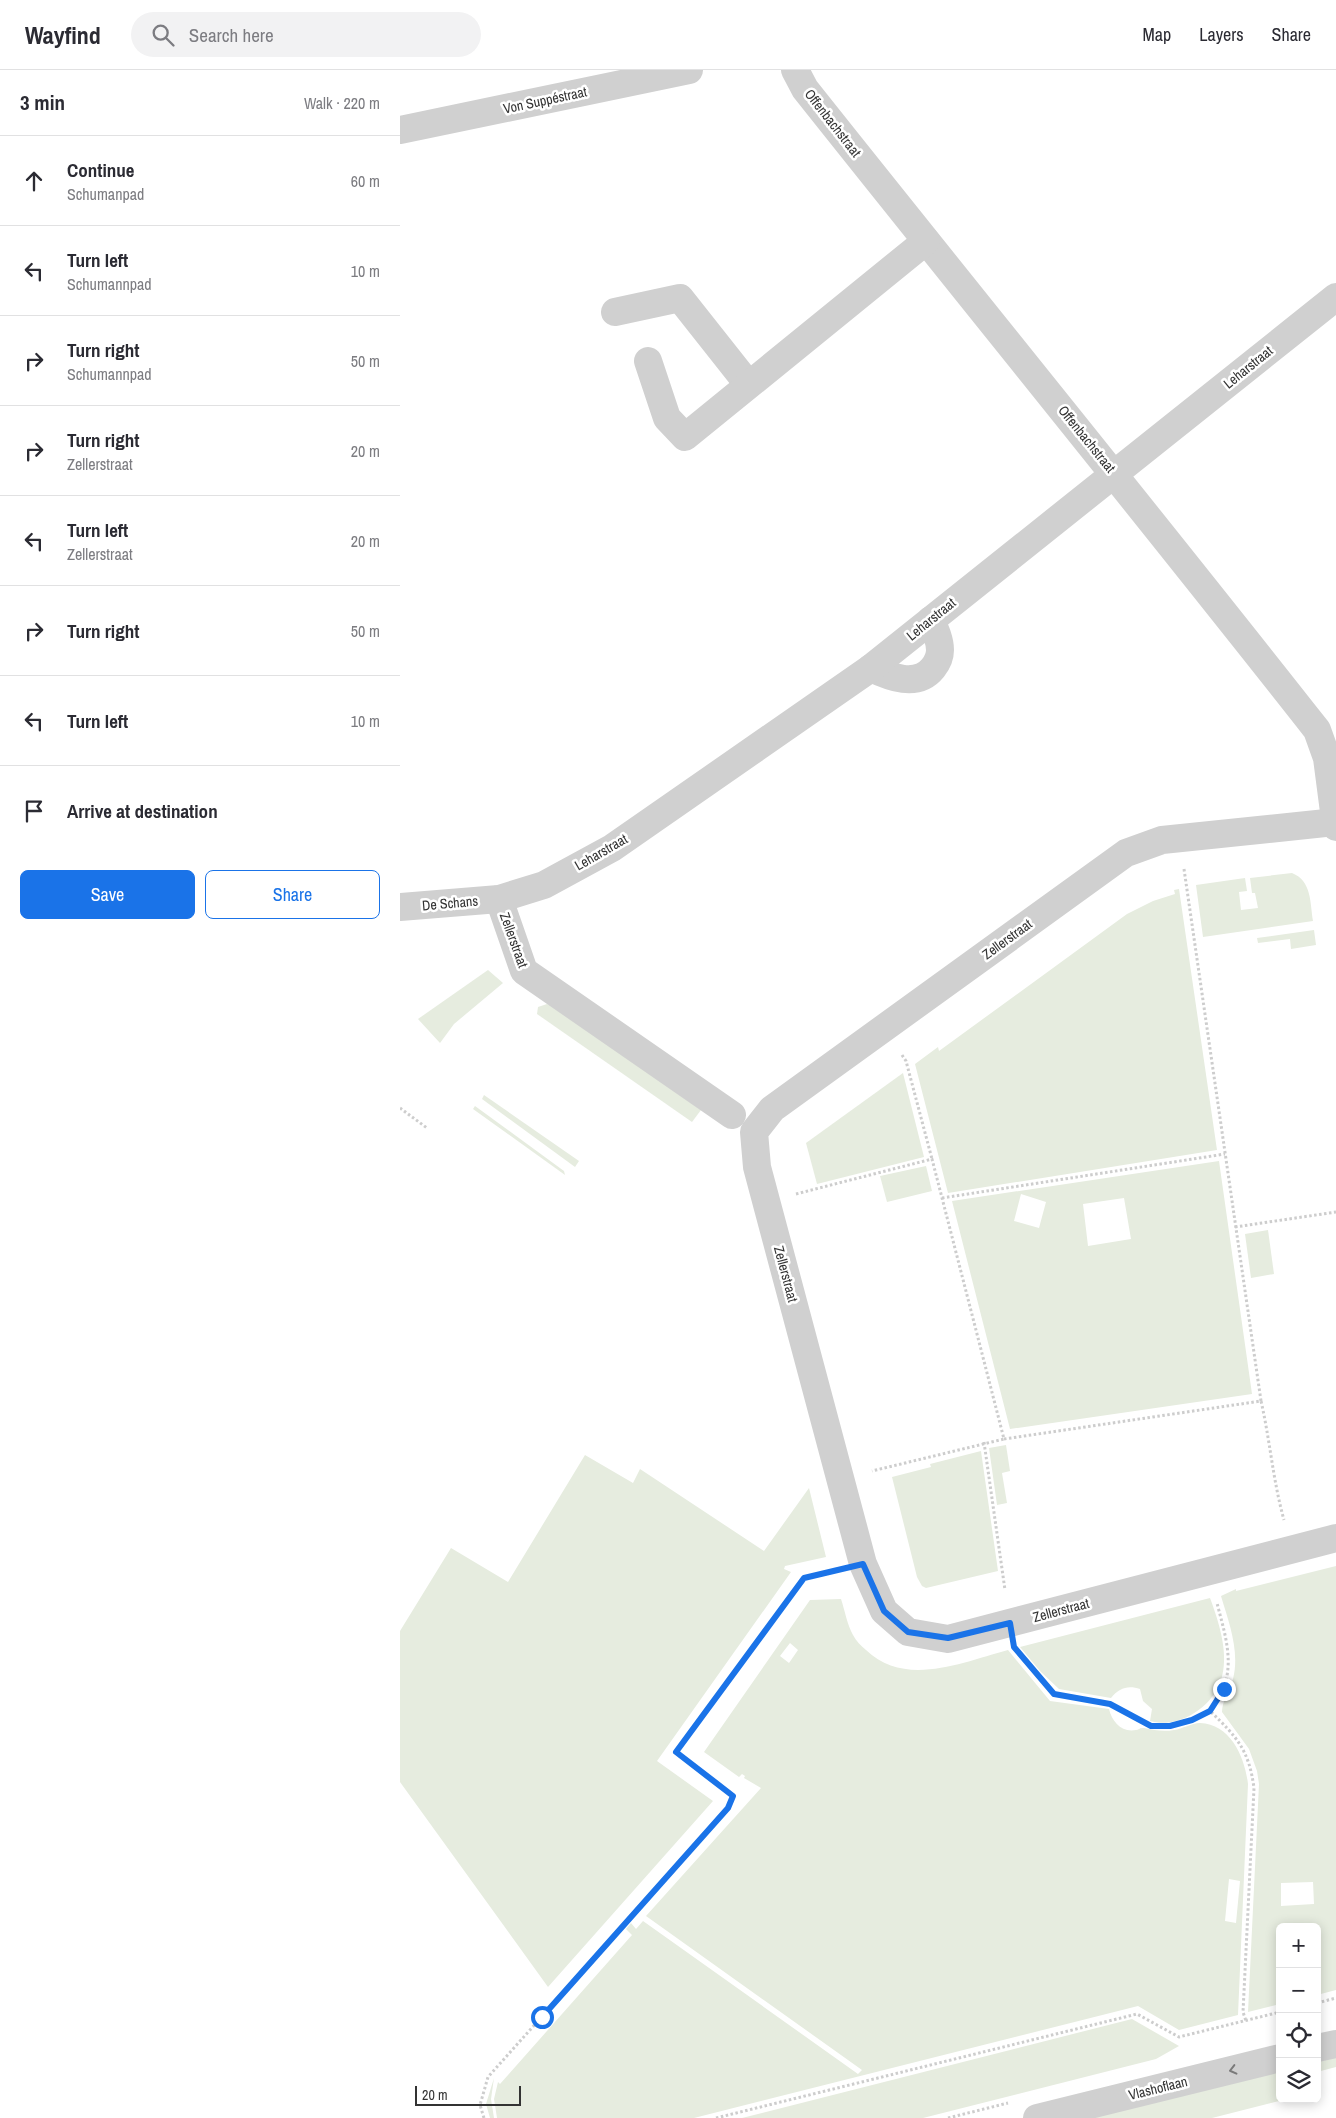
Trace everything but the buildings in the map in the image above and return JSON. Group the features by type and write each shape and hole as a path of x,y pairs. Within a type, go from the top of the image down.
{"street":[{"name":"Von Suppéstraat","path":"400,130 689,70"},
{"name":"Offenbachstraat","path":"795,70 805,89 1115,474 1317,730 1327,758 1336,824"},
{"path":"648,361 667,418 685,437 926,241"},
{"name":"Leharstraat","path":"499,899 544,885 612,848 871,668 1336,297"},
{"path":"615,312 680,298 748,384"},
{"path":"871,668 895,678 913,679 924,676 938,660 940,650 931,620"},
{"name":"Zellerstraat","path":"1336,824 1162,840 1126,853 772,1109 754,1132 757,1167 863,1564 884,1611 908,1632 948,1638 1336,1538"},
{"name":"Zellerstraat","path":"499,899 524,971 732,1115"},
{"name":"De Schans","path":"400,907 499,899"},
{"path":"1321,2047 1336,2044"},
{"name":"Vlashoflaan","path":"1037,2118 1276,2059"}],"path":[{"path":"1180,838 1261,1400 1271,1446 1277,1494 1293,1550"},
{"path":"883,1028 906,1061 1004,1439"},
{"path":"400,1108 427,1128"},
{"path":"942,1198 1225,1154"},
{"path":"766,1202 932,1160"},
{"path":"1235,1227 1336,1212"},
{"path":"841,1479 984,1442 1261,1400"},
{"path":"984,1442 1014,1647 1054,1694 1110,1704 1151,1726 1170,1726 1192,1720 1210,1711 1224,1689 1228,1671 1229,1646 1209,1571"},
{"path":"484,2118 480,2105 488,2077 728,1808 733,1796 676,1752 804,1578 863,1564"},
{"path":"1210,1711 1238,1740 1252,1772 1254,1788 1243,2012 1246,2021"},
{"path":"1321,2002 1336,1998"},
{"path":"716,2118 1137,2014 1179,2037 1276,2013"}],"shaded area":[{"path":"1292,873 1299,877 1307,887 1313,921 1203,937 1196,885 1245,878 1247,891 1239,892 1241,910 1258,908 1255,893 1252,893 1250,878"},
{"path":"1179,889 1217,1150 948,1193 915,1064 938,1047 939,1051 1127,914 1153,901 1175,894 1174,890"},
{"path":"1314,930 1316,945 1291,949 1290,939 1258,943 1257,938"},
{"path":"488,970 503,983 454,1024 440,1043 418,1019"},
{"path":"547,1004 553,1006 701,1110 692,1122 537,1014 538,1007"},
{"path":"903,1073 924,1157 817,1184 806,1143"},
{"path":"484,1095 579,1161 575,1167 482,1099"},
{"path":"475,1106 564,1171 565,1175 473,1109"},
{"path":"1219,1161 1252,1394 1010,1429 952,1201","holes":["1021,1194 1046,1202 1039,1228 1014,1221","1124,1198 1131,1239 1088,1246 1083,1204"]},
{"path":"926,1166 932,1191 887,1202 880,1176"},
{"path":"1268,1230 1274,1274 1251,1278 1245,1234"},
{"path":"1006,1445 1010,1471 1002,1473 1007,1503 997,1505 989,1448"},
{"path":"981,1451 998,1571 926,1588 922,1586 917,1577 892,1477 931,1467 930,1464"},
{"path":"585,1455 633,1483 640,1469 764,1551 809,1488 826,1557 785,1566 784,1569 791,1572 657,1761 713,1801 548,1987 400,1782 400,1631 451,1548 508,1582"},
{"path":"1336,1566 1336,1990 1321,1994 1321,1923 1276,1923 1276,2005 1248,2012 1259,1784 1257,1771 1249,1749 1222,1712 1223,1704 1233,1679 1235,1658 1233,1637 1221,1596 1236,1589 1236,1591","holes":["1313,1882 1314,1904 1281,1906 1281,1883"]},
{"path":"1210,1598 1216,1614 1223,1647 1222,1677 1216,1691 1206,1704 1191,1715 1176,1721 1160,1723 1150,1721 1152,1709 1143,1701 1140,1689 1124,1688 1111,1698 1059,1689 1040,1671 1020,1647"},
{"path":"841,1599 849,1626 857,1641 881,1661 898,1668 916,1670 935,1669 1008,1650 1050,1701 1109,1709 1118,1726 1126,1730 1144,1728 1170,1731 1200,1723 1220,1729 1228,1736 1240,1754 1248,1784 1238,2015 1179,2030 1138,2006 694,2118 497,2118 494,2099 498,2082 500,2084 632,1935 626,1929 631,1923 636,1929 643,1921 858,2074 862,2070 646,1916 761,1788 744,1778 745,1776 742,1774 739,1777 704,1752 810,1600","holes":["790,1643 798,1650 789,1663 780,1656","1229,1879 1240,1881 1236,1923 1225,1921"]},
{"path":"1132,2019 1179,2046 1156,2059 923,2118 742,2118"},
{"path":"1336,2054 1336,2067 1321,2071 1321,2057"},
{"path":"1276,2069 1276,2102 1212,2118 1081,2118"},
{"path":"494,2078 491,2099 494,2118 490,2118 486,2104"}],"route":[{"path":"542,2017 728,1808 733,1796 676,1752 804,1578 863,1564 884,1611 908,1632 948,1638 1010,1623 1014,1647 1034,1673 1054,1694 1110,1704 1151,1726 1170,1726 1192,1720 1210,1711 1224,1689"}]}
